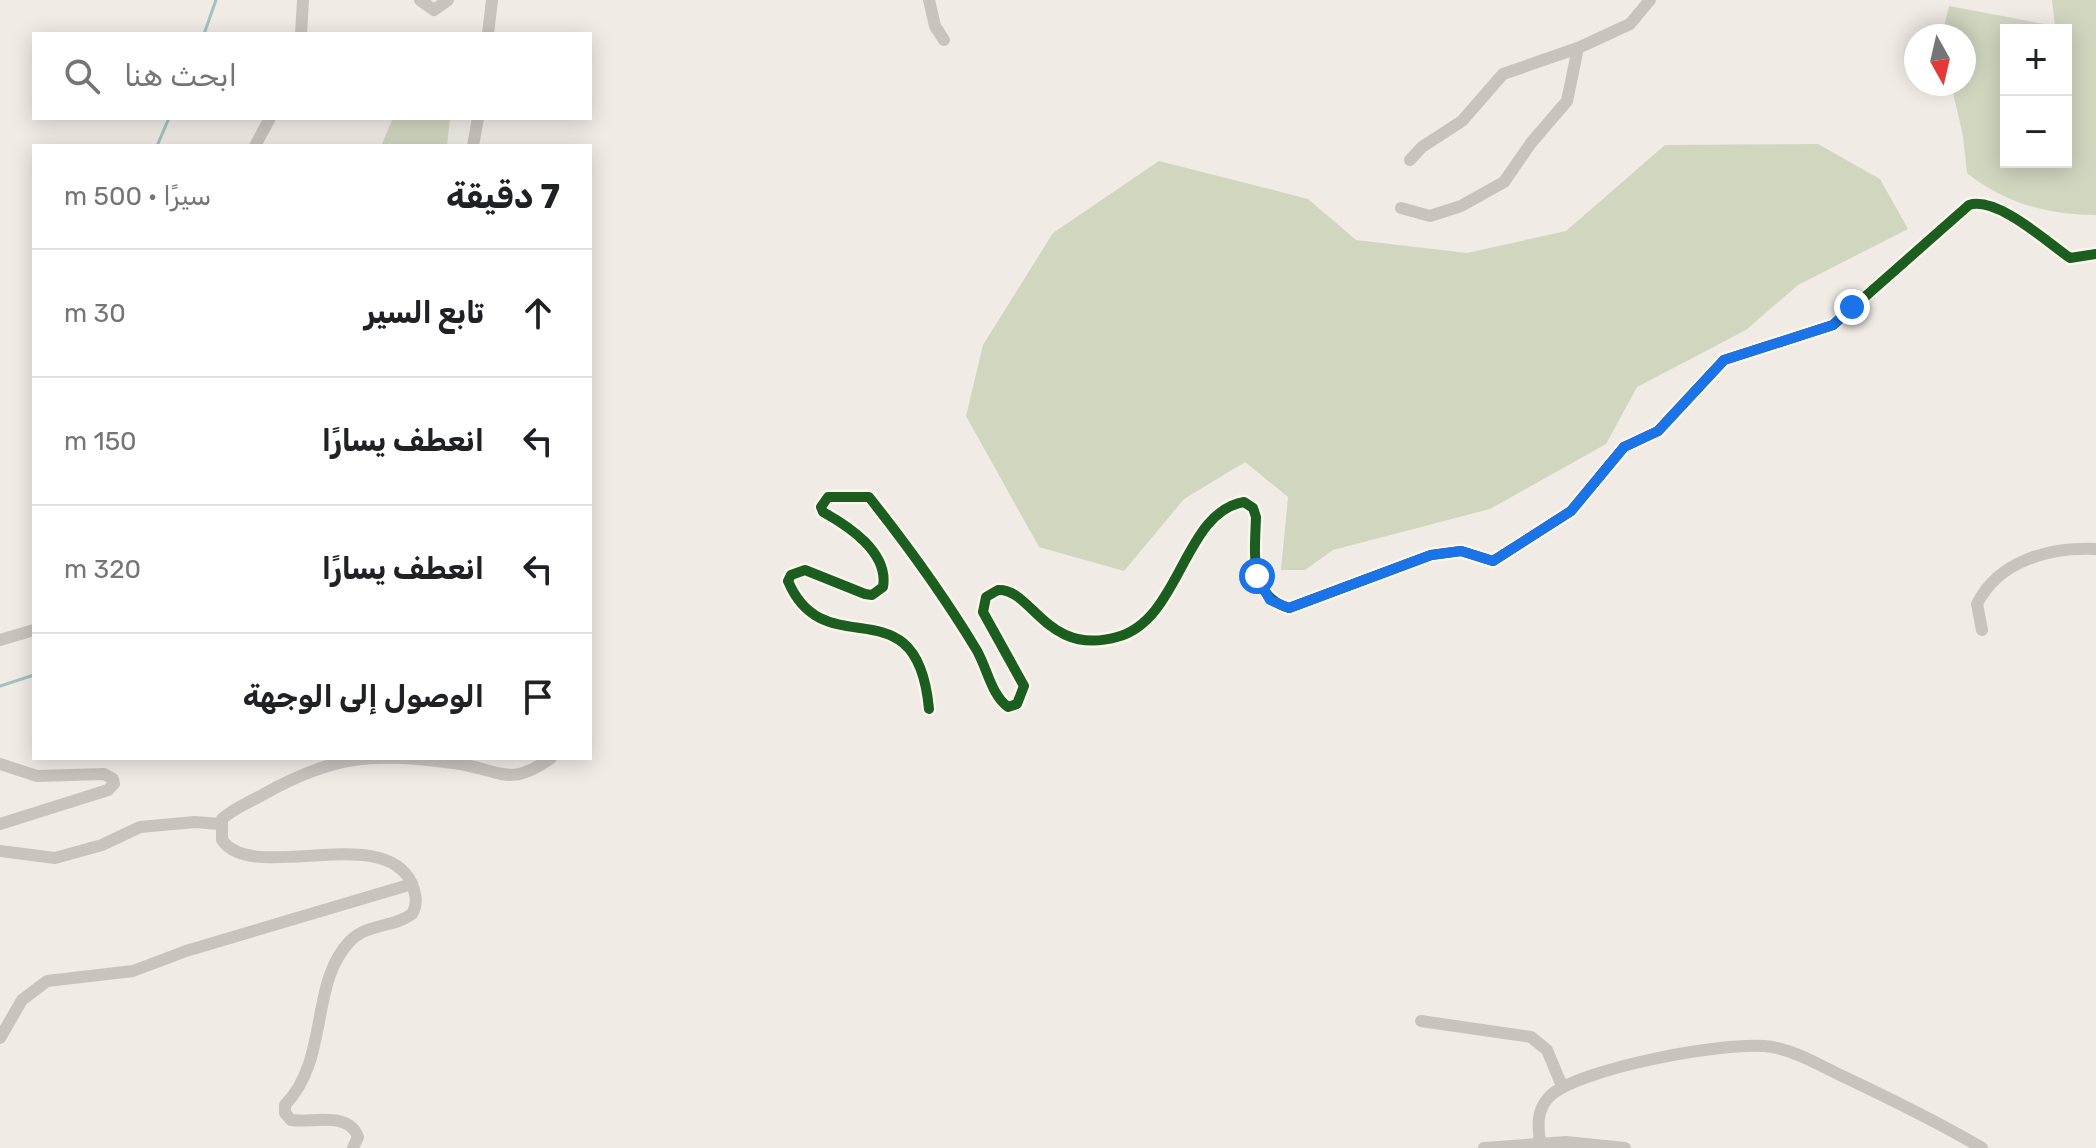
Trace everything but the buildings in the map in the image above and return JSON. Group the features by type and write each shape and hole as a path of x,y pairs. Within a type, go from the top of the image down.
{"street":[{"path":"301,32 303,0"},
{"path":"420,0 434,10 448,0"},
{"path":"488,32 492,0"},
{"path":"929,0 935,26 944,40"},
{"path":"1410,160 1422,147 1462,121 1503,74 1578,48 1630,24 1650,0"},
{"path":"1401,208 1430,216 1461,206 1504,182 1531,143 1567,101 1578,48"},
{"path":"256,144 269,120"},
{"path":"473,144 478,120"},
{"path":"929,709 923,671 908,645 887,632 822,621 805,610 791,588 788,581 791,575 805,570 865,594 872,595 883,587 884,571 864,540 823,512 821,507 828,497 869,497 951,611 977,651 999,701 1008,707 1017,704 1024,686 983,612 986,597 998,590 1016,594 1053,631 1086,640 1116,638 1151,617 1213,520 1231,504 1244,502 1253,508 1256,517 1257,576 1262,591 1270,600 1289,608 1431,555 1461,551 1493,561 1571,511 1624,447 1658,431 1724,360 1833,325 1969,205 1985,204 2000,209 2070,258 2096,254"},
{"path":"1982,630 1977,604 1989,586 2011,568 2045,553 2096,549"},
{"path":"0,640 32,631"},
{"path":"352,760 336,761 297,775 225,815 220,824 222,840 238,852 272,856 379,856 402,869 412,884 416,899 412,914 362,932 342,953 331,975 311,1066 297,1092 285,1105 285,1113 291,1120 340,1121 352,1126 358,1137 353,1148"},
{"path":"411,760 452,763 515,776 527,775 548,760"},
{"path":"0,764 37,776 104,774 113,779 114,784 108,790 0,824"},
{"path":"0,851 55,858 102,845 140,827 195,822 220,824"},
{"path":"0,1038 22,1000 47,981 133,971 186,951 412,884"},
{"path":"1421,1021 1531,1037 1547,1050 1562,1086"},
{"path":"1540,1143 1537,1122 1542,1107 1562,1086 1708,1049 1745,1044 1775,1047 1925,1115 1982,1148"},
{"path":"1484,1148 1540,1143 1589,1143 1625,1148"}],"green space":[{"path":"2052,0 2096,0 2096,215 2061,213 2028,205 1996,192 1967,173 1954,96 1976,96 1976,24 1945,24 1949,6 2044,24 2000,24 2000,168 2072,168 2072,24 2055,24"},
{"path":"392,120 450,120 447,144 382,144"},
{"path":"1818,144 1880,179 1908,229 1798,285 1746,330 1637,387 1606,444 1490,509 1333,550 1305,570 1281,570 1288,497 1245,462 1184,499 1124,571 1039,547 966,416 983,345 1053,233 1159,161 1308,199 1356,240 1467,253 1566,231 1665,145"}],"waterway":[{"path":"205,32 216,0"},
{"path":"158,144 168,120"},
{"path":"0,686 32,676"}],"cycle path":[{"path":"929,709 921,670 907,647 889,635 824,620 804,606 788,581 791,575 805,570 865,594 872,595 883,587 880,562 873,552 855,533 823,512 821,507 828,497 869,497 951,610 980,656 997,695 1008,707 1017,704 1024,686 983,612 986,597 998,590 1010,592 1021,599 1057,630 1073,638 1093,641 1117,637 1138,627 1155,610 1207,525 1224,510 1244,502 1253,508 1256,517 1255,558 1260,583 1266,594 1289,608 1431,555 1461,551 1493,561 1571,511 1624,447 1658,431 1724,360 1833,325 1969,205 1993,207 2007,214 2070,258 2096,254"}],"route":[{"path":"1257,576 1262,591 1270,600 1289,608 1431,555 1461,551 1493,561 1571,511 1590,492 1624,447 1658,431 1724,360 1833,325 1852,307"}]}
